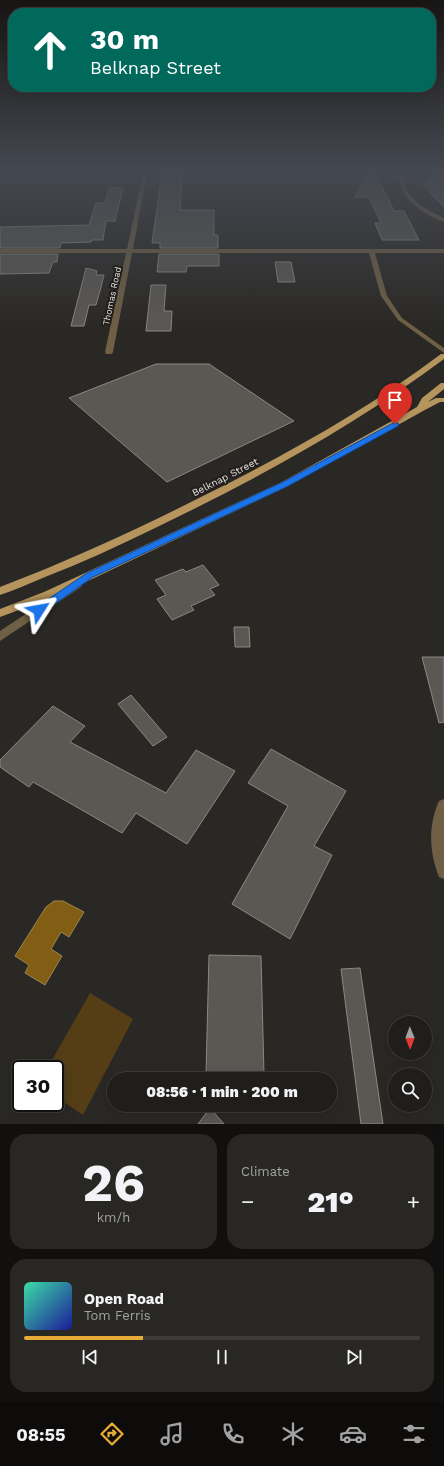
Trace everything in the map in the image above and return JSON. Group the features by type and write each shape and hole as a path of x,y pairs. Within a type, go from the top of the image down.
{"main road":[{"name":"Belknap Street","path":"0,591 42,575 140,532 275,464 347,423 444,356"},
{"path":"420,409 425,400 444,385"},
{"path":"0,613 48,595 285,484 420,409 439,400 444,400"}],"street":[{"name":"Thomas Road","path":"109,352 135,225"},
{"path":"0,251 444,251"},
{"path":"372,252 384,296 400,319 444,351"},
{"path":"0,637 90,575"},
{"path":"443,808 437,825 438,846 444,872"}],"shaded area":[{"path":"54,901 63,901 84,912 69,937 61,932 51,949 62,956 45,985 25,973 29,965 15,956 46,907"},
{"path":"90,993 133,1019 83,1115 64,1102 64,1060 52,1060"}],"building":[{"path":"105,225 103,240 61,243 60,248 0,248 0,227"},
{"path":"155,225 214,225 214,235 218,235 218,248 160,248 160,243 152,243"},
{"path":"376,225 411,225 419,240 382,240"},
{"path":"0,254 58,254 57,262 53,262 49,273 0,274"},
{"path":"159,254 219,254 219,266 187,266 186,272 157,272"},
{"path":"275,262 291,262 295,282 278,282"},
{"path":"86,268 97,271 96,275 104,275 100,291 96,305 89,305 84,326 71,326"},
{"path":"151,285 166,285 164,311 172,311 171,331 146,331"},
{"path":"156,364 209,364 294,421 167,482 69,398"},
{"path":"203,565 219,585 210,589 215,595 191,606 194,610 172,620 157,599 166,595 155,580 183,569 186,572"},
{"path":"234,627 249,627 250,647 235,647"},
{"path":"422,657 444,657 444,722 439,723"},
{"path":"131,695 167,737 153,746 118,704"},
{"path":"53,706 85,726 70,742 166,793 196,750 235,771 187,844 136,813 122,833 33,782 29,787 0,767 0,760"},
{"path":"271,749 346,791 314,846 332,855 290,939 232,904 288,806 248,783"},
{"path":"209,955 261,956 264,1072 206,1072"},
{"path":"360,968 383,1124 361,1124 341,969"},
{"path":"207,1112 214,1112 224,1124 198,1124"}],"route":[{"path":"39,610 90,575 285,484 395,424"}]}
